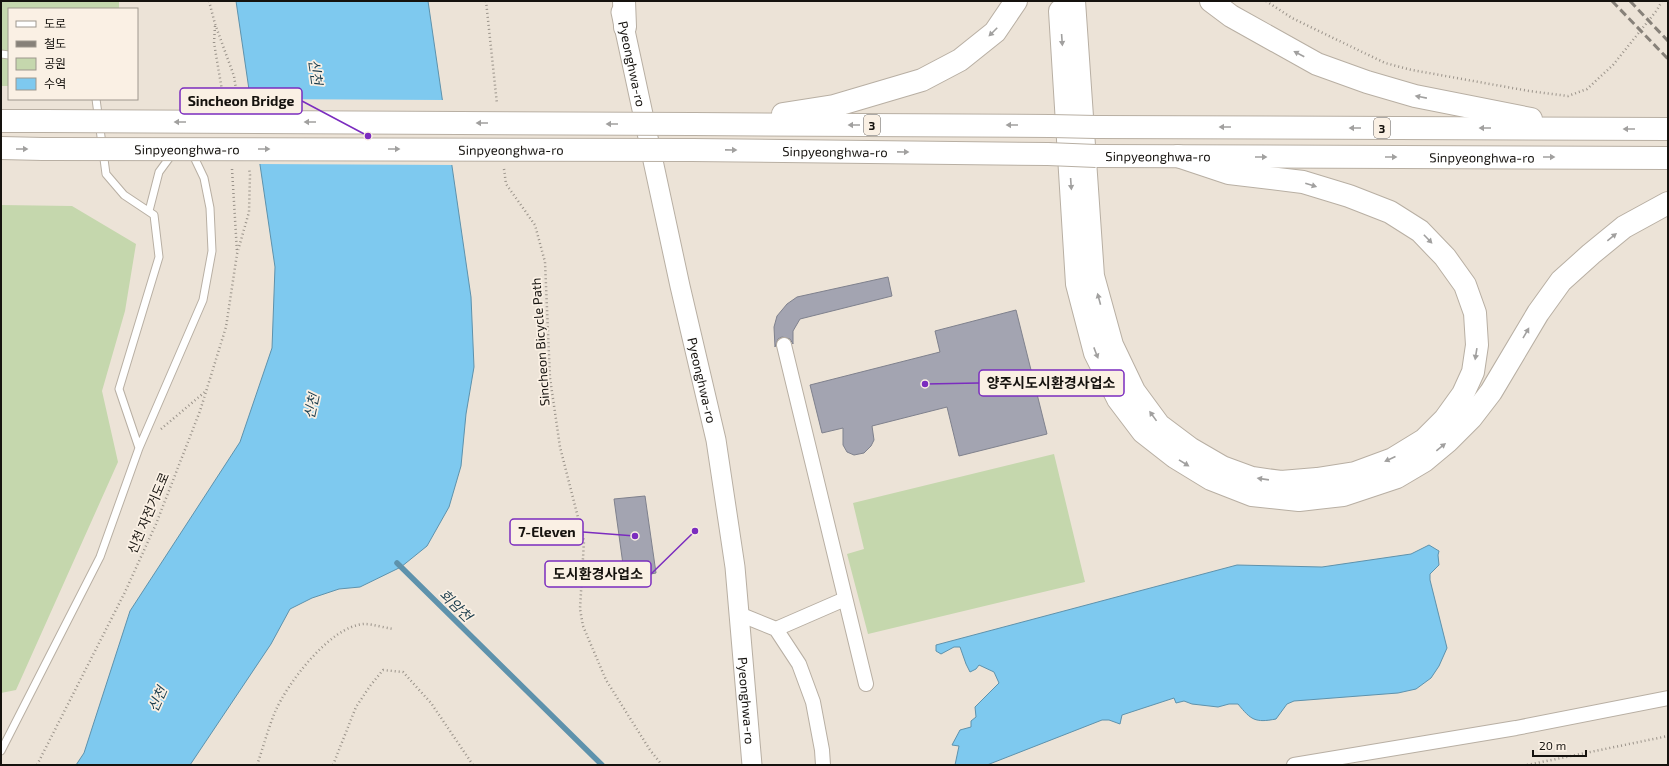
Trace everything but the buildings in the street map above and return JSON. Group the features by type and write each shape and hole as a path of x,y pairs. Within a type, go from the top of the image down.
{"highway":[{"path":"624,1 625,27"},
{"path":"716,125 834,106 922,80 960,60 995,32 1016,1"},
{"path":"1059,1 1077,284 1096,353 1118,399 1143,432 1175,457 1211,479 1252,495 1299,500 1343,495 1397,477 1424,460 1448,441 1472,418 1491,392 1538,313 1562,281 1590,254 1624,227 1668,203"},
{"path":"1074,1 1093,276 1112,345 1134,391 1159,424 1191,449 1222,467 1252,478 1281,482 1317,479 1355,473 1393,459 1424,440 1444,420 1463,394 1473,372 1478,345 1475,313 1465,285 1445,257 1420,231 1390,212 1349,196 1302,182 1229,172 1178,156"},
{"path":"1211,1 1231,16 1317,64 1367,82 1414,96 1525,118 1598,129"},
{"name":"Sinpyeonghwa-ro","path":"1,121 1668,129"},
{"name":"Sinpyeonghwa-ro","path":"1,148 692,150 1048,154 1096,156 1668,158"}],"main road":[{"name":"Pyeonghwa-ro","path":"619,1 680,286 716,440 732,539 752,765"}],"street":[{"path":"784,345 866,684"},
{"path":"776,630 845,599"},
{"path":"739,614 776,630 799,664 812,702 822,750 822,765"},
{"path":"1294,765 1516,728 1668,698"}],"lane":[{"path":"96,100 106,174 124,195 154,215 159,257 119,389 139,448"},
{"path":"1,752 100,557 139,448 203,300 212,252 210,208 204,178 194,157 184,155 170,156 159,172 150,211"}],"path":[{"path":"486,1 497,105"},
{"path":"1266,1 1292,18 1385,63 1412,70 1529,91 1568,96 1587,89 1613,65 1657,10 1662,1"},
{"name":"Sincheon Bicycle Path","path":"504,168 506,184 535,225 545,262 550,378 560,447 584,541 580,609 583,626 606,680 650,750 662,765"},
{"name":"신천 자전거도로","path":"37,765 125,592 156,524 207,391 226,327 237,254"},
{"path":"139,448 207,391"},
{"path":"257,765 275,711 298,674 323,646 342,632 363,624 394,629"},
{"path":"333,765 356,707 383,670 403,672 430,703 473,765"},
{"path":"1527,765 1668,736"}],"green space":[{"path":"1,1 119,1 119,8 8,8 8,86 1,86"},
{"path":"1,205 72,206 136,244 125,311 102,391 118,462 16,690 1,693"},
{"path":"1054,454 1085,582 868,634 847,554 864,549 853,503"}],"water":[{"name":"신천","path":"236,1 428,1 471,297 474,367 466,414 461,466 449,507 427,546 401,567 360,587 339,589 312,598 290,609 271,644 190,765 76,765 84,753 130,611 240,442 272,348 275,267"},
{"path":"1429,545 1439,551 1439,565 1430,574 1430,580 1447,648 1439,666 1431,678 1416,689 1398,693 1294,701 1287,704 1276,719 1263,721 1250,717 1238,704 1229,704 1218,707 1192,704 1184,701 1176,703 1174,698 1122,715 1120,724 1109,720 1102,720 987,765 955,765 959,746 952,745 960,730 971,727 971,721 976,717 975,707 999,683 994,672 979,665 976,669 970,672 960,647 954,647 941,654 936,651 936,645 1237,565 1322,567 1411,554"}],"pier":[{"path":"249,99 445,100 454,165 258,164"}],"waterway":[{"name":"회암천","path":"397,563 602,765"}],"railway":[{"path":"1612,1 1668,59"},
{"path":"1630,1 1668,41"}],"place":[{"name":"Sincheon Bridge","path":"368,136"},
{"name":"양주시도시환경사업소","path":"925,384"},
{"name":"도시환경사업소","path":"695,531"},
{"name":"7-Eleven","path":"635,536"}]}
